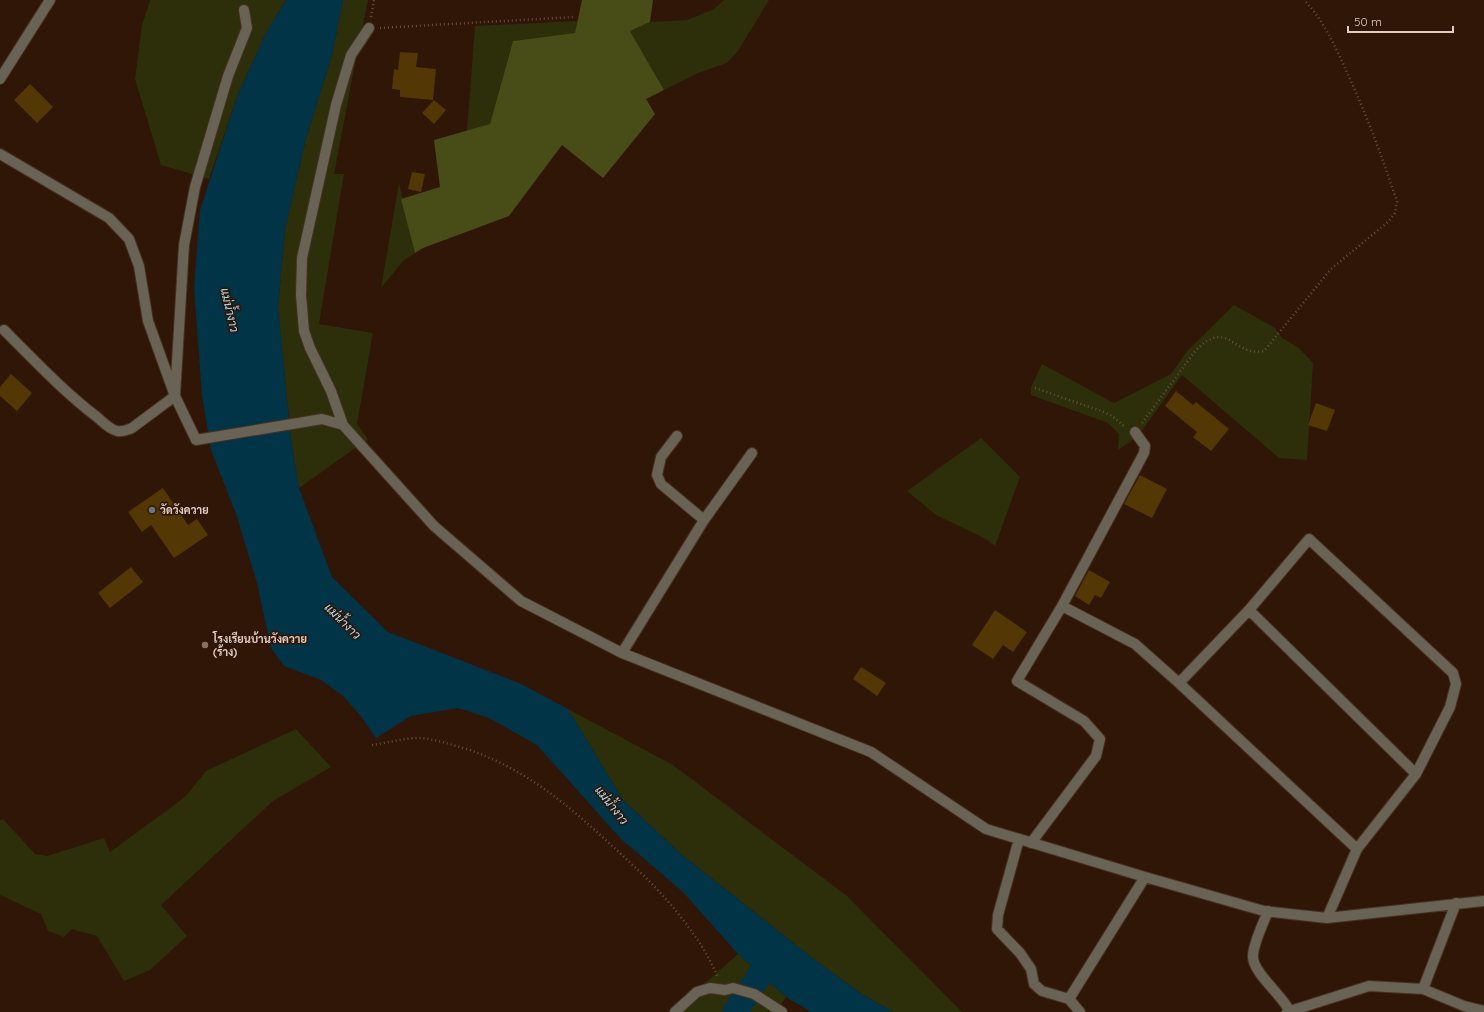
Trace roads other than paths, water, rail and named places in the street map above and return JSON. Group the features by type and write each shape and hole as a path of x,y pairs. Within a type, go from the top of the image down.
{"street":[{"path":"2,73 50,0"},
{"path":"4,330 54,381 111,428 118,431 125,431 132,428 174,396 185,238 195,187 228,76 247,28 244,10"},
{"path":"369,28 350,55 338,98 302,258 301,295 304,331 310,348 332,391 343,424 434,526 521,601 622,653 871,752 986,829 1145,877 1268,911 1327,918 1484,901"},
{"path":"0,154 109,218 129,239 139,266 148,321 174,396 196,440 322,419 343,424"},
{"path":"1031,843 1096,756 1100,740 1084,721 1017,680 1062,606 1144,453 1145,446 1135,432"},
{"path":"677,436 661,457 657,475 661,484 704,520"},
{"path":"622,653 704,520 752,453"},
{"path":"1179,683 1249,610 1309,539 1453,674 1456,684 1450,707 1416,774 1356,849 1327,918"},
{"path":"1062,606 1135,644 1179,683 1356,849"},
{"path":"1249,610 1416,774"},
{"path":"1019,839 998,915 997,929 1020,953 1030,969 1034,984 1042,991 1069,999 1080,1012"},
{"path":"1069,999 1145,877"},
{"path":"1423,989 1456,903"},
{"path":"1268,911 1253,955 1254,966 1285,1001 1288,1011 1318,1007 1369,986 1423,989 1464,1006 1484,1010"},
{"path":"675,1012 697,992 710,988 725,990 733,988 754,994 782,1012"}],"water":[{"name":"แม่น้ำงาว","path":"286,0 343,0 332,55 305,142 285,230 278,307 291,439 299,488 332,577 388,632 519,683 568,709 623,800 682,855 816,961 862,994 893,1012 811,1012 786,997 738,954 683,892 621,839 537,745 489,718 458,708 411,716 376,738 360,715 343,696 321,680 284,666 271,648 257,583 236,514 211,450 202,395 194,288 200,210 238,94 266,33"}],"waterway":[{"path":"735,1012 774,954"}],"place":[{"name":"วัดวังควาย","path":"152,510"},
{"name":"โรงเรียนบ้านวังควาย (ร้าง)","path":"205,645"}]}
